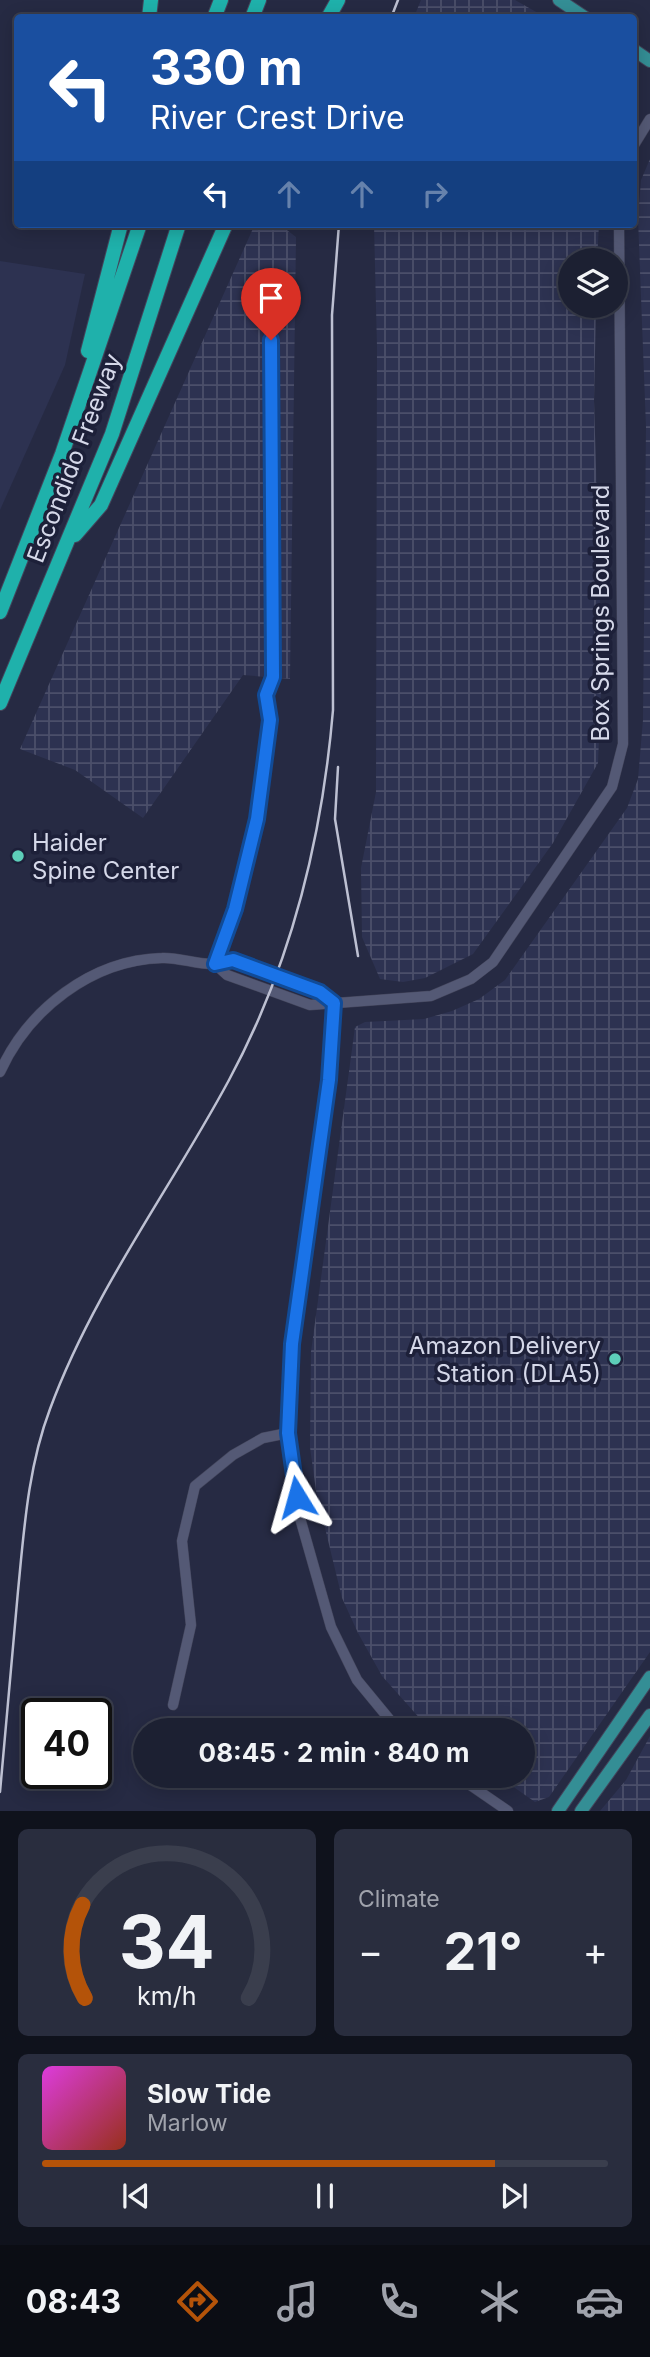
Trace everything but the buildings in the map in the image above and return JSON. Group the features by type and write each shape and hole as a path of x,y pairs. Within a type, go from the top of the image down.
{"highway":[{"path":"62,454 120,228"},
{"name":"Escondido Freeway","path":"0,612 62,454 139,228"},
{"name":"Escondido Freeway","path":"0,703 112,435 178,228"},
{"path":"67,544 101,505 224,228"}],"main road":[{"path":"559,0 580,14"},
{"path":"558,1811 650,1677"},
{"path":"581,1811 650,1715"}],"street":[{"path":"637,140 650,119"},
{"name":"Box Springs Boulevard","path":"215,964 227,975 310,1005 431,996 471,979 493,962 612,787 623,744 619,228"},
{"path":"215,964 247,865 265,773 270,720 266,695 273,677 271,340"},
{"path":"0,1072 8,1054 30,1021 60,995 107,969 161,958 215,964 233,960 320,992 334,1003 329,1080 292,1344 288,1433 300,1518 331,1627 357,1680 388,1718"},
{"path":"173,1705 191,1625 182,1541 195,1486 262,1438 288,1433"},
{"path":"474,1788 508,1811"}],"shaded area":[{"path":"421,0 515,0 540,14 415,14"},
{"path":"650,159 650,1652 549,1797 535,1802 515,1788 535,1788 535,1718 419,1718 382,1676 358,1633 342,1598 316,1491 310,1447 311,1352 355,1027 365,1022 424,1019 452,1011 479,999 505,980 627,808 638,779 643,720 646,427 638,218 641,180"},
{"path":"253,228 284,228 296,237 290,679 243,675 143,818 75,770 20,749"},
{"path":"374,228 599,228 598,248 558,248 558,318 596,318 594,401 602,665 598,763 553,843 473,954 425,978 403,982 380,979 362,937 361,868 376,792 377,347"},
{"path":"0,261 85,274 65,365 0,510"},
{"path":"650,1736 650,1811 600,1811 626,1780"}],"railway":[{"path":"393,14 398,0"},
{"path":"0,1792 25,1522 37,1453 50,1409 110,1282 206,1121 251,1036 286,947 312,854 328,759 333,710 332,315 339,228"},
{"path":"338,767 335,819 358,956"}],"place":[{"name":"Haider Spine Center","path":"18,856"},
{"name":"Amazon Delivery Station (DLA5)","path":"615,1359"}],"route":[{"path":"271,340 273,677 266,695 270,720 267,754 247,865 235,909 215,964 233,960 320,992 334,1003 329,1080 292,1344 288,1433 297,1497"}]}
